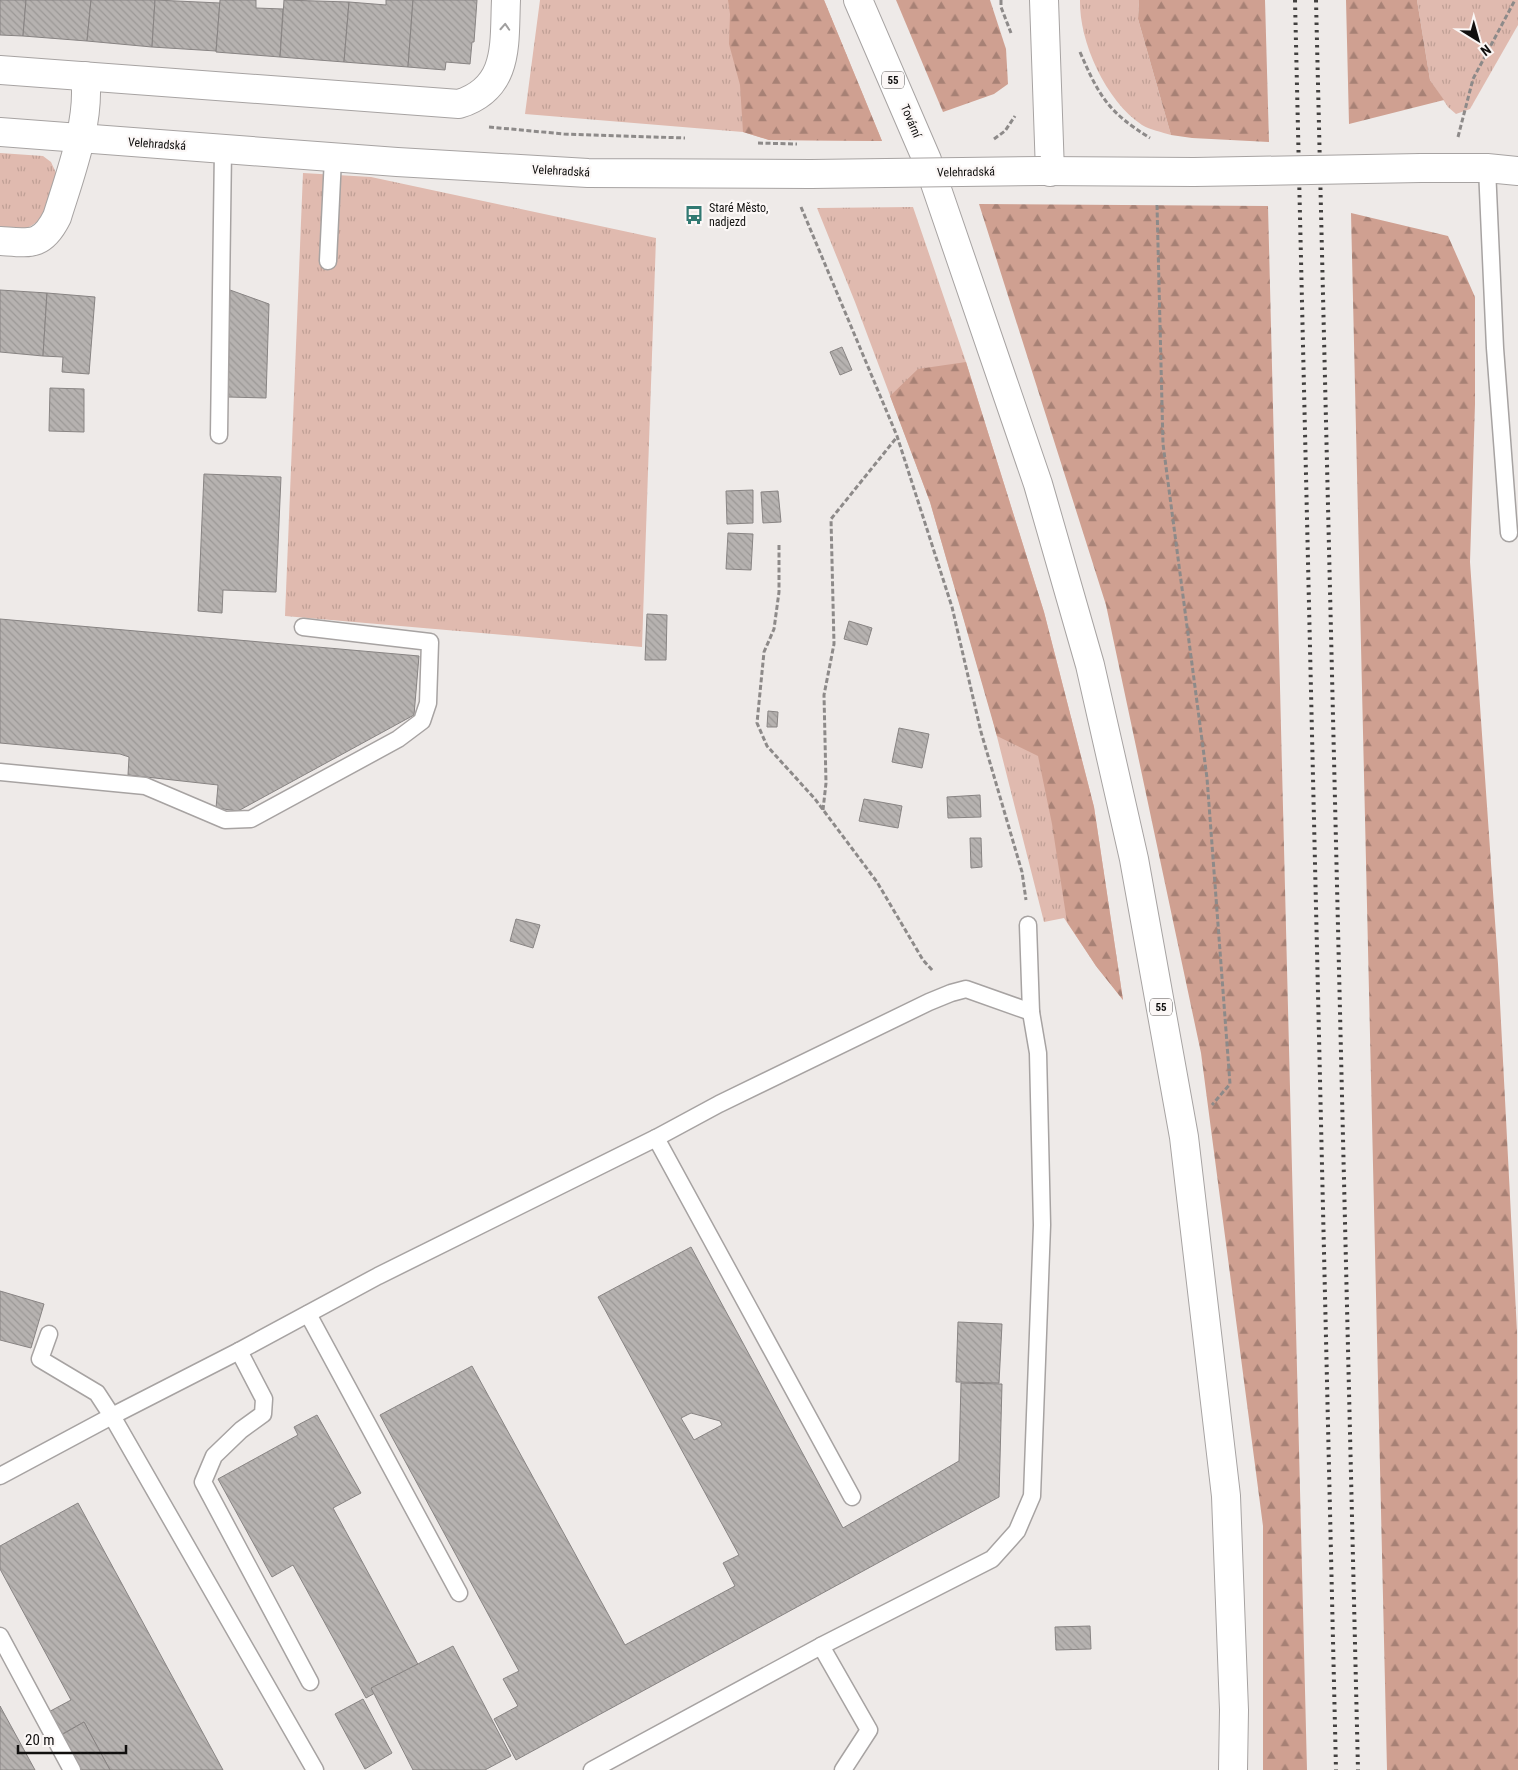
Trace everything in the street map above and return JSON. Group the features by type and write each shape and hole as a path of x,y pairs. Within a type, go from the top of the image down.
{"street":[{"path":"0,70 459,104 478,96 488,88 500,68 503,53 506,0"},
{"name":"Tovární","path":"858,0 927,160 1038,484 1090,665 1134,859 1184,1137"},
{"path":"1044,0 1045,171"},
{"path":"0,241 36,242 52,228 81,138 87,86 85,76"},
{"name":"Velehradská","path":"0,132 333,158 588,173 1194,172 1421,168 1487,168 1518,171"},
{"name":"55","path":"1184,1137 1226,1496 1234,1710 1233,1770"}],"lane":[{"path":"219,435 223,149"},
{"path":"328,261 333,158"},
{"path":"1487,168 1495,348 1509,532"},
{"path":"0,772 145,786 225,820 251,819 398,739 422,721 428,703 430,642 303,627"},
{"path":"592,1770 821,1646 992,1559 1017,1531 1032,1496 1042,1226 1038,1053 1031,1012 1028,925"},
{"path":"0,1476 378,1276 656,1138 719,1104 951,993 966,989 1031,1012"},
{"path":"656,1138 852,1497"},
{"path":"308,1314 459,1593"},
{"path":"49,1334 40,1359 97,1393 315,1770"},
{"path":"239,1351 264,1399 263,1414 241,1430 214,1456 203,1482 310,1682"},
{"path":"0,1636 72,1770"},
{"path":"821,1646 869,1730 842,1770"}],"path":[{"path":"1001,0 1001,7 1014,41"},
{"path":"1450,168 1473,79 1515,0"},
{"path":"1078,46 1094,84 1108,106 1130,125 1156,142"},
{"path":"990,141 1005,131 1016,113"},
{"path":"486,127 564,134 690,138"},
{"path":"748,142 758,143"},
{"path":"1156,172 1162,444 1207,778 1230,1084 1184,1137"},
{"path":"803,174 799,204 897,436 952,607 981,732 1022,872 1028,925"},
{"path":"824,810 826,783 824,695 834,644 830,519 897,436"},
{"path":"779,545 779,592 776,620 764,652 757,723 767,746 824,810 877,882 923,960 951,993"}],"green space":[{"path":"540,0 824,0 882,141 769,140 743,132 525,114"},
{"path":"728,0 824,0 882,141 769,140 743,132 740,85 729,44 730,14"},
{"path":"896,0 990,0 1006,49 1008,84 994,94 943,112"},
{"path":"1080,0 1139,0 1138,19 1171,135 1142,125 1117,101 1106,86 1097,69 1084,34"},
{"path":"1139,0 1265,0 1269,142 1171,135 1138,19"},
{"path":"1346,0 1417,0 1430,80 1444,100 1349,124"},
{"path":"1417,0 1518,0 1518,25 1470,109 1456,114 1448,107 1430,80"},
{"path":"0,153 43,156 51,162 57,175 46,209 41,217 35,224 15,231 0,231"},
{"path":"303,173 371,177 656,238 642,647 285,616"},
{"path":"979,204 1268,206 1307,1770 1263,1770 1263,1526 1201,1053 1106,605"},
{"path":"913,207 966,362 1044,612 1094,807 1123,1000 1096,966 1064,918 1044,922 991,713 930,502 855,302 817,208"},
{"path":"1351,213 1448,236 1475,297 1475,404 1470,562 1498,964 1517,1332 1518,1770 1387,1770"},
{"path":"966,362 1044,612 1094,807 1123,1000 1096,966 1067,922 1052,824 1038,756 997,736 930,502 890,396 918,369"}],"building":[{"path":"0,0 26,0 23,36 0,35"},
{"path":"26,0 91,0 87,41 23,36"},
{"path":"91,0 155,0 152,47 87,41"},
{"path":"155,0 220,3 216,51 152,47"},
{"path":"220,0 256,0 256,8 283,9 280,57 216,52"},
{"path":"284,0 349,2 344,62 280,57"},
{"path":"386,0 413,0 408,67 344,62 349,2 386,5"},
{"path":"413,0 477,0 474,42 472,42 470,64 446,62 445,70 408,67"},
{"path":"0,290 47,293 43,356 0,352"},
{"path":"230,290 269,304 266,398 228,397"},
{"path":"47,293 95,297 89,374 62,372 63,357 43,356"},
{"path":"842,347 852,370 840,375 830,352"},
{"path":"50,388 84,389 84,432 49,431"},
{"path":"204,474 281,477 276,592 223,590 222,613 198,611"},
{"path":"753,490 753,523 727,524 726,491"},
{"path":"778,491 781,522 763,523 761,492"},
{"path":"728,533 753,534 751,570 726,569"},
{"path":"647,614 667,615 666,660 645,660"},
{"path":"0,619 419,656 414,715 238,811 216,808 218,785 128,775 129,757 120,754 0,743"},
{"path":"849,621 872,628 867,645 844,639"},
{"path":"768,711 778,712 777,727 767,727"},
{"path":"899,728 929,734 922,768 892,762"},
{"path":"980,795 981,817 948,818 947,797"},
{"path":"864,799 902,806 898,828 859,821"},
{"path":"970,838 981,838 982,867 971,868"},
{"path":"516,919 540,925 533,948 510,941"},
{"path":"691,1247 843,1528 959,1461 961,1383 1002,1384 999,1497 516,1760 494,1719 518,1706 503,1679 519,1671 380,1415 472,1366 625,1645 735,1586 723,1563 739,1555 598,1297","holes":["691,1413 720,1421 722,1425 694,1440 681,1418"]},
{"path":"0,1291 44,1304 31,1348 0,1340"},
{"path":"958,1322 1002,1324 999,1383 956,1382"},
{"path":"317,1415 361,1493 333,1508 420,1668 366,1698 293,1565 272,1577 218,1479 298,1435 294,1427"},
{"path":"78,1503 223,1770 110,1770 84,1722 55,1738 43,1715 71,1700 0,1569 0,1546"},
{"path":"1090,1626 1091,1649 1056,1650 1055,1627"},
{"path":"453,1646 511,1756 485,1770 413,1770 371,1688"},
{"path":"363,1699 392,1753 365,1769 335,1714"},
{"path":"0,1706 35,1770 0,1770"},
{"path":"84,1722 110,1770 76,1770 58,1737"}],"railway":[{"path":"1295,0 1336,1770"},
{"path":"1316,0 1358,1770"}],"place":[{"name":"Staré Město, nadjezd","path":"694,215"}]}
